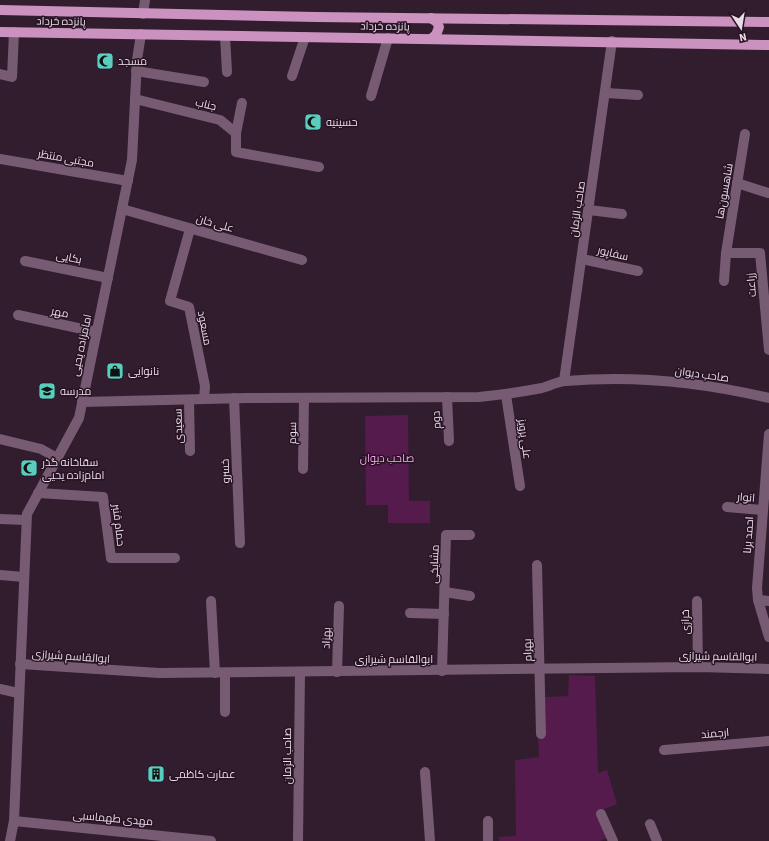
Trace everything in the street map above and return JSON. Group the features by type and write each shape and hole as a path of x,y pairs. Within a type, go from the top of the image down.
{"main road":[{"name":"پانزده خرداد","path":"0,10 143,14 769,22"},
{"path":"431,18 437,22 439,27 436,35 431,39"},
{"name":"پانزده خرداد","path":"0,32 431,39 612,40 769,45"}],"street":[{"path":"143,14 145,0"},
{"path":"0,74 12,77 14,32"},
{"name":"امامزاده یحیی","path":"10,841 14,821 26,520 27,514 78,418 82,402 132,160 136,71 141,34"},
{"path":"225,36 227,72"},
{"path":"292,76 305,37"},
{"path":"371,96 388,38"},
{"name":"صاحب الزمان","path":"564,381 606,93 612,40"},
{"path":"136,71 204,82"},
{"path":"606,93 638,95"},
{"name":"جناب","path":"135,99 220,120 236,133"},
{"path":"242,103 236,133 236,152 319,167"},
{"name":"شاهسون‌ها","path":"724,281 726,252 746,134"},
{"name":"مجتبی منتظر","path":"0,159 128,181"},
{"path":"737,183 768,193"},
{"name":"علی خان","path":"122,209 302,260"},
{"path":"589,210 622,214"},
{"name":"مسعود","path":"190,229 170,301 189,307 204,386 204,399"},
{"name":"زراعت","path":"726,252 760,253 769,350"},
{"name":"سفاپور","path":"582,259 638,271"},
{"name":"بکایی","path":"25,261 108,278"},
{"name":"مهر","path":"18,315 96,332"},
{"name":"صاحب دیوان","path":"82,402 234,398 447,397 506,395 545,387 564,381 633,378 687,383 769,398"},
{"name":"علی پرویز","path":"506,395 520,486"},
{"name":"دوم","path":"447,397 450,442"},
{"name":"خسرو","path":"234,398 240,543"},
{"name":"سوم","path":"303,469 304,398"},
{"name":"سعیدی","path":"189,400 190,451"},
{"name":"احمد برنا","path":"769,434 757,588 758,600 769,637"},
{"path":"0,439 41,449 57,458"},
{"name":"حمام قنبر","path":"38,493 103,497 111,558 175,558"},
{"name":"انوار","path":"727,507 762,510"},
{"path":"0,519 26,520"},
{"name":"مشایخی","path":"442,671 446,535 470,535"},
{"name":"بهرام","path":"536,565 541,734"},
{"path":"0,575 24,577"},
{"name":"مشایخی","path":"445,592 470,596"},
{"path":"211,600 225,712"},
{"path":"758,600 769,601"},
{"name":"خرازی","path":"697,601 698,667"},
{"name":"بهزاد","path":"337,672 339,606"},
{"path":"410,613 444,614"},
{"name":"ابوالقاسم شیرازی","path":"20,664 158,673 540,670 698,667 769,669"},
{"name":"صاحب الزمان","path":"298,841 300,672"},
{"path":"0,689 18,693"},
{"name":"ارجمند","path":"664,750 769,741"},
{"path":"425,772 430,841"},
{"path":"601,814 613,841"},
{"name":"مهدی طهماسبی","path":"14,821 169,838 211,841"},
{"path":"488,821 488,841"},
{"path":"650,824 657,841"}],"green space":[{"name":"صاحب دیوان","path":"408,415 409,501 430,501 430,523 388,523 388,505 366,505 365,416"},
{"path":"569,675 595,676 598,773 607,770 617,804 597,812 609,837 600,841 499,841 499,837 516,836 515,760 539,757 538,737 546,737 545,697 568,696"}],"place":[{"name":"مسجد","path":"105,61"},
{"name":"حسینیه","path":"313,122"},
{"name":"نانوایی","path":"115,371"},
{"name":"مدرسه","path":"47,391"},
{"name":"سقاخانه گذر امام‌زاده یحیی","path":"29,468"},
{"name":"عمارت کاظمی","path":"156,774"}]}
